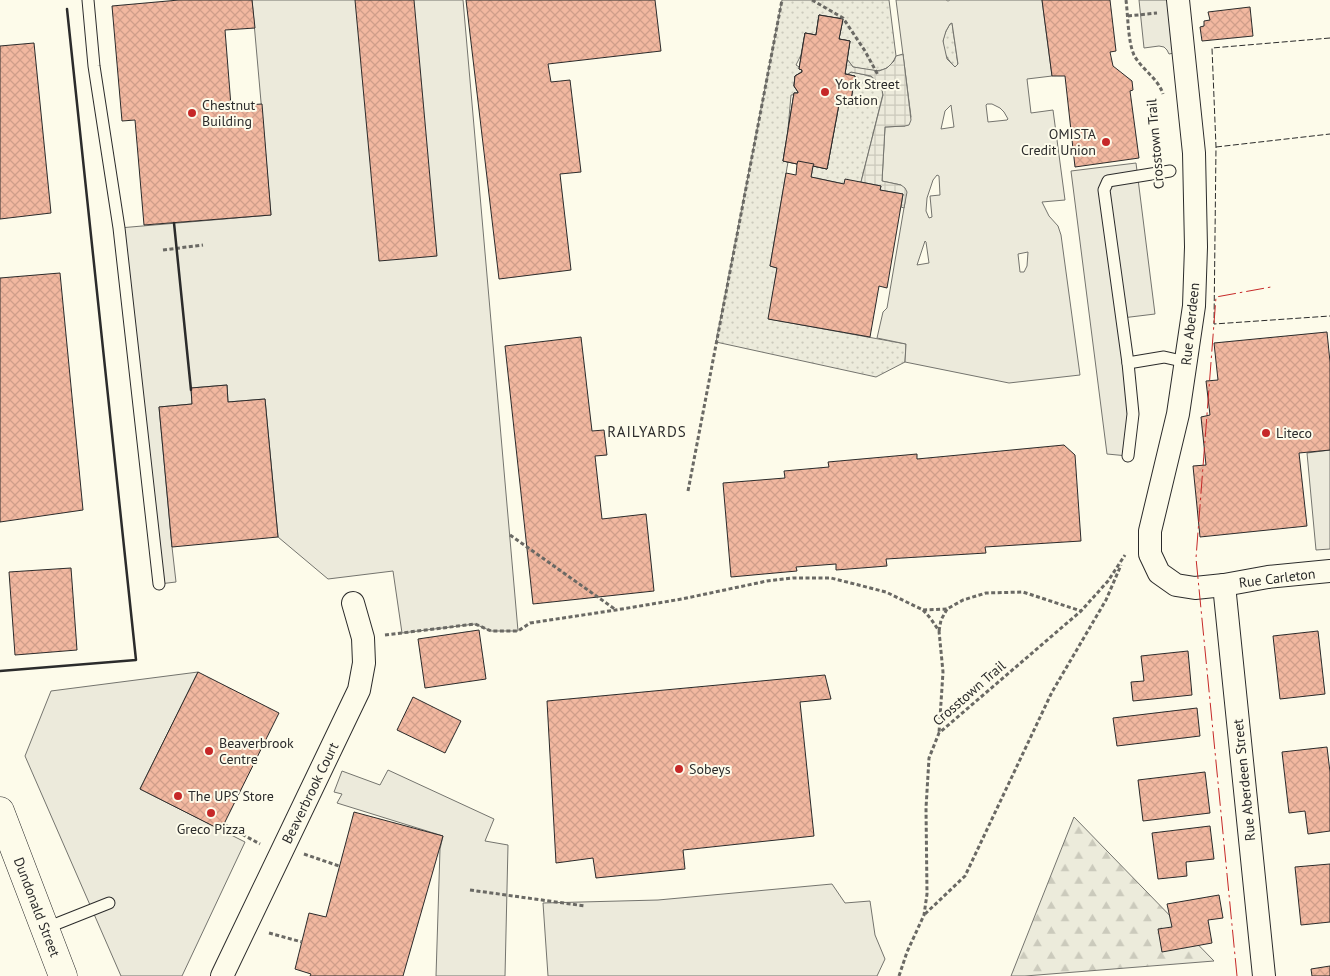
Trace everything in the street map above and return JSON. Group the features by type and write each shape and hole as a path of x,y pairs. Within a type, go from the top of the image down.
{"street":[{"name":"Rue Aberdeen","path":"1178,0 1194,153 1196,228 1194,306 1178,414 1150,531 1150,554 1160,573 1176,585 1195,588 1224,585"},
{"name":"Rue Carleton","path":"1224,585 1268,577 1330,571"},
{"name":"Rue Aberdeen Street","path":"1224,585 1264,976"},
{"name":"Beaverbrook Court","path":"222,976 360,690 364,663 363,638 353,603"},
{"name":"Dundonald Street","path":"0,811 63,976"}],"lane":[{"path":"88,0 94,66 120,237 159,584"},
{"path":"1128,456 1134,414 1104,190 1108,181 1170,171"},
{"path":"1128,362 1164,357 1186,362"},
{"path":"46,928 110,903"}],"path":[{"path":"688,491 782,0"},
{"path":"812,0 843,18 878,75"},
{"name":"Crosstown Trail","path":"1126,0 1134,57 1162,90 1164,100"},
{"path":"163,250 203,245"},
{"path":"510,535 616,610"},
{"name":"Crosstown Trail","path":"899,976 907,952 924,915 927,894 926,808 929,758 939,733 1082,611 1108,581 1125,555 1106,600 1052,692 965,876 924,915"},
{"path":"363,638 475,624 491,631 518,631 530,623 616,610 767,580 793,578 831,578 886,592 923,610 939,631"},
{"path":"939,733 943,672 939,631 941,620 947,610 963,600 986,593 1024,592 1082,611"},
{"path":"923,610 947,610"},
{"path":"225,825 282,850 309,856 339,866"},
{"path":"470,890 585,906"},
{"path":"247,924 270,934 302,942"}],"green space":[{"path":"782,0 889,0 896,56 892,63 883,70 853,67 847,59 850,41 839,39 842,19 819,15 816,35 805,33 801,55 796,65 804,70 795,76 794,86 800,94 791,95 789,129 783,161 788,162 770,266 777,268 769,319 906,344 905,362 876,377 716,342"},
{"path":"952,23 958,65 955,67 944,52 943,47 946,30"},
{"path":"851,72 872,77 879,83 883,94 861,182 844,184 811,177 813,166 827,169 844,77"},
{"path":"1074,817 1214,961 1011,976"}],"shaded area":[{"path":"252,0 463,0 518,631 491,631 475,624 402,633 393,571 328,579 278,537 265,399 228,402 227,385 191,388 192,404 159,407 176,582 159,584 119,228 271,215"},
{"path":"896,0 1042,0 1052,76 1027,79 1031,113 1053,110 1065,200 1042,202 1049,216 1058,226 1061,235 1080,375 1009,383 905,362 906,344 877,338 883,312 887,308 905,202 901,185 882,181 885,127 905,126 911,117","holes":["952,23 958,64 955,67 947,59 943,41","987,104 1000,108 1008,119 988,122","951,105 954,127 941,129 945,111","937,175 939,176 940,195 930,196 932,217 929,218 926,211 927,198 933,180","925,241 926,242 929,263 917,265","1028,252 1027,266 1024,272 1020,272 1018,254"]},
{"path":"1139,0 1178,0 1184,51 1169,54 1164,47 1144,48"},
{"path":"903,54 911,120 909,125 885,127 882,181 901,185 905,188 907,192 904,208 901,207 903,194 880,190 881,186 861,182 883,95 879,83 871,76 851,72 845,74 847,59 853,67 879,71 887,68 896,56"},
{"path":"1136,163 1155,314 1122,318 1128,363 1128,456 1107,454 1071,171"},
{"path":"1330,450 1330,549 1316,550 1307,453"},
{"path":"198,672 140,789 245,842 182,976 121,976 25,756 51,691"},
{"path":"388,770 494,819 485,841 508,845 505,976 436,976 440,849 443,836 337,803 342,794 334,792 342,771 380,785"},
{"path":"832,884 845,903 870,901 875,935 885,959 877,976 548,976 543,903 658,900"}],"building":[{"name":"Chestnut Building","path":"179,0 252,0 255,28 225,30 231,106 262,104 271,215 144,225 135,120 122,121 112,6"},
{"path":"355,0 414,0 437,256 379,261"},
{"path":"466,0 655,0 661,51 548,64 551,82 570,80 581,172 560,174 571,270 499,279"},
{"path":"1042,0 1110,0 1116,51 1110,52 1113,66 1132,81 1133,90 1130,91 1139,158 1075,167 1065,76 1052,76"},
{"path":"1250,7 1253,36 1202,41 1200,27 1204,26 1204,21 1210,20 1208,12"},
{"path":"819,15 843,19 839,39 850,41 845,74 855,76 850,106 839,104 827,169 813,166 811,177 844,184 845,179 881,186 880,190 903,194 887,288 879,286 870,337 768,319 777,268 770,266 786,173 796,175 797,164 783,161 794,93 798,93 794,86 795,76 802,72 799,69 805,33 816,35"},
{"name":"York Street Station","path":"819,15 843,19 839,39 850,41 845,74 855,76 850,106 839,104 827,169 798,161 797,164 783,161 794,93 798,93 794,86 795,76 802,72 799,69 805,33 816,35"},
{"path":"34,43 51,213 0,219 0,46"},
{"path":"60,273 83,510 0,522 0,278"},
{"name":"Liteco","path":"1327,332 1330,362 1330,450 1299,453 1307,526 1200,537 1193,466 1206,465 1201,417 1210,415 1206,381 1218,380 1214,343"},
{"path":"581,337 592,431 604,430 607,455 595,456 602,519 646,514 654,591 533,604 505,346"},
{"path":"227,385 228,402 265,399 278,537 172,547 159,407 192,404 191,388"},
{"path":"1064,445 1075,455 1081,541 985,547 986,553 886,559 887,566 836,570 836,564 796,567 797,571 731,577 723,483 785,478 784,471 829,467 828,462 917,454 917,459"},
{"path":"71,568 77,650 15,655 9,572"},
{"path":"479,630 486,679 425,688 418,639"},
{"path":"1318,631 1325,694 1280,699 1273,636"},
{"path":"1188,651 1192,695 1133,701 1131,682 1144,681 1141,656"},
{"name":"Beaverbrook Centre","path":"198,672 279,713 221,830 140,789"},
{"name":"Sobeys","path":"825,675 831,699 800,702 814,836 683,850 685,869 596,878 593,858 556,863 547,701"},
{"path":"413,697 461,721 445,753 397,730"},
{"path":"1197,708 1200,736 1117,746 1113,718"},
{"path":"1327,747 1330,772 1330,831 1308,834 1305,811 1289,813 1282,752"},
{"path":"1205,772 1210,813 1143,821 1138,780"},
{"path":"354,812 443,836 403,976 310,976 311,974 295,969 309,913 326,917"},
{"path":"1210,826 1214,859 1186,862 1187,876 1158,879 1152,833"},
{"path":"1330,864 1330,922 1301,925 1295,867"},
{"path":"1219,895 1223,918 1208,920 1212,943 1162,952 1158,929 1172,927 1167,904"},
{"path":"1330,966 1330,976 1312,976 1311,969"}],"fence":[{"path":"1330,38 1212,48 1216,147 1214,324 1330,316"},
{"path":"1216,147 1330,134"}],"wall":[{"path":"0,671 136,660 67,9"},
{"path":"174,223 191,390"}],"power":[{"path":"1237,976 1196,558 1216,297 1271,287"}],"place":[{"name":"York Street Station","path":"825,92"},
{"name":"Chestnut Building","path":"192,113"},
{"name":"OMISTA Credit Union","path":"1106,142"},
{"name":"Liteco","path":"1266,433"},
{"name":"Beaverbrook Centre","path":"209,751"},
{"name":"Sobeys","path":"679,769"},
{"name":"The UPS Store","path":"178,796"},
{"name":"Greco Pizza","path":"211,813"}],"district":[{"name":"RAILYARDS","path":"647,431"}]}
